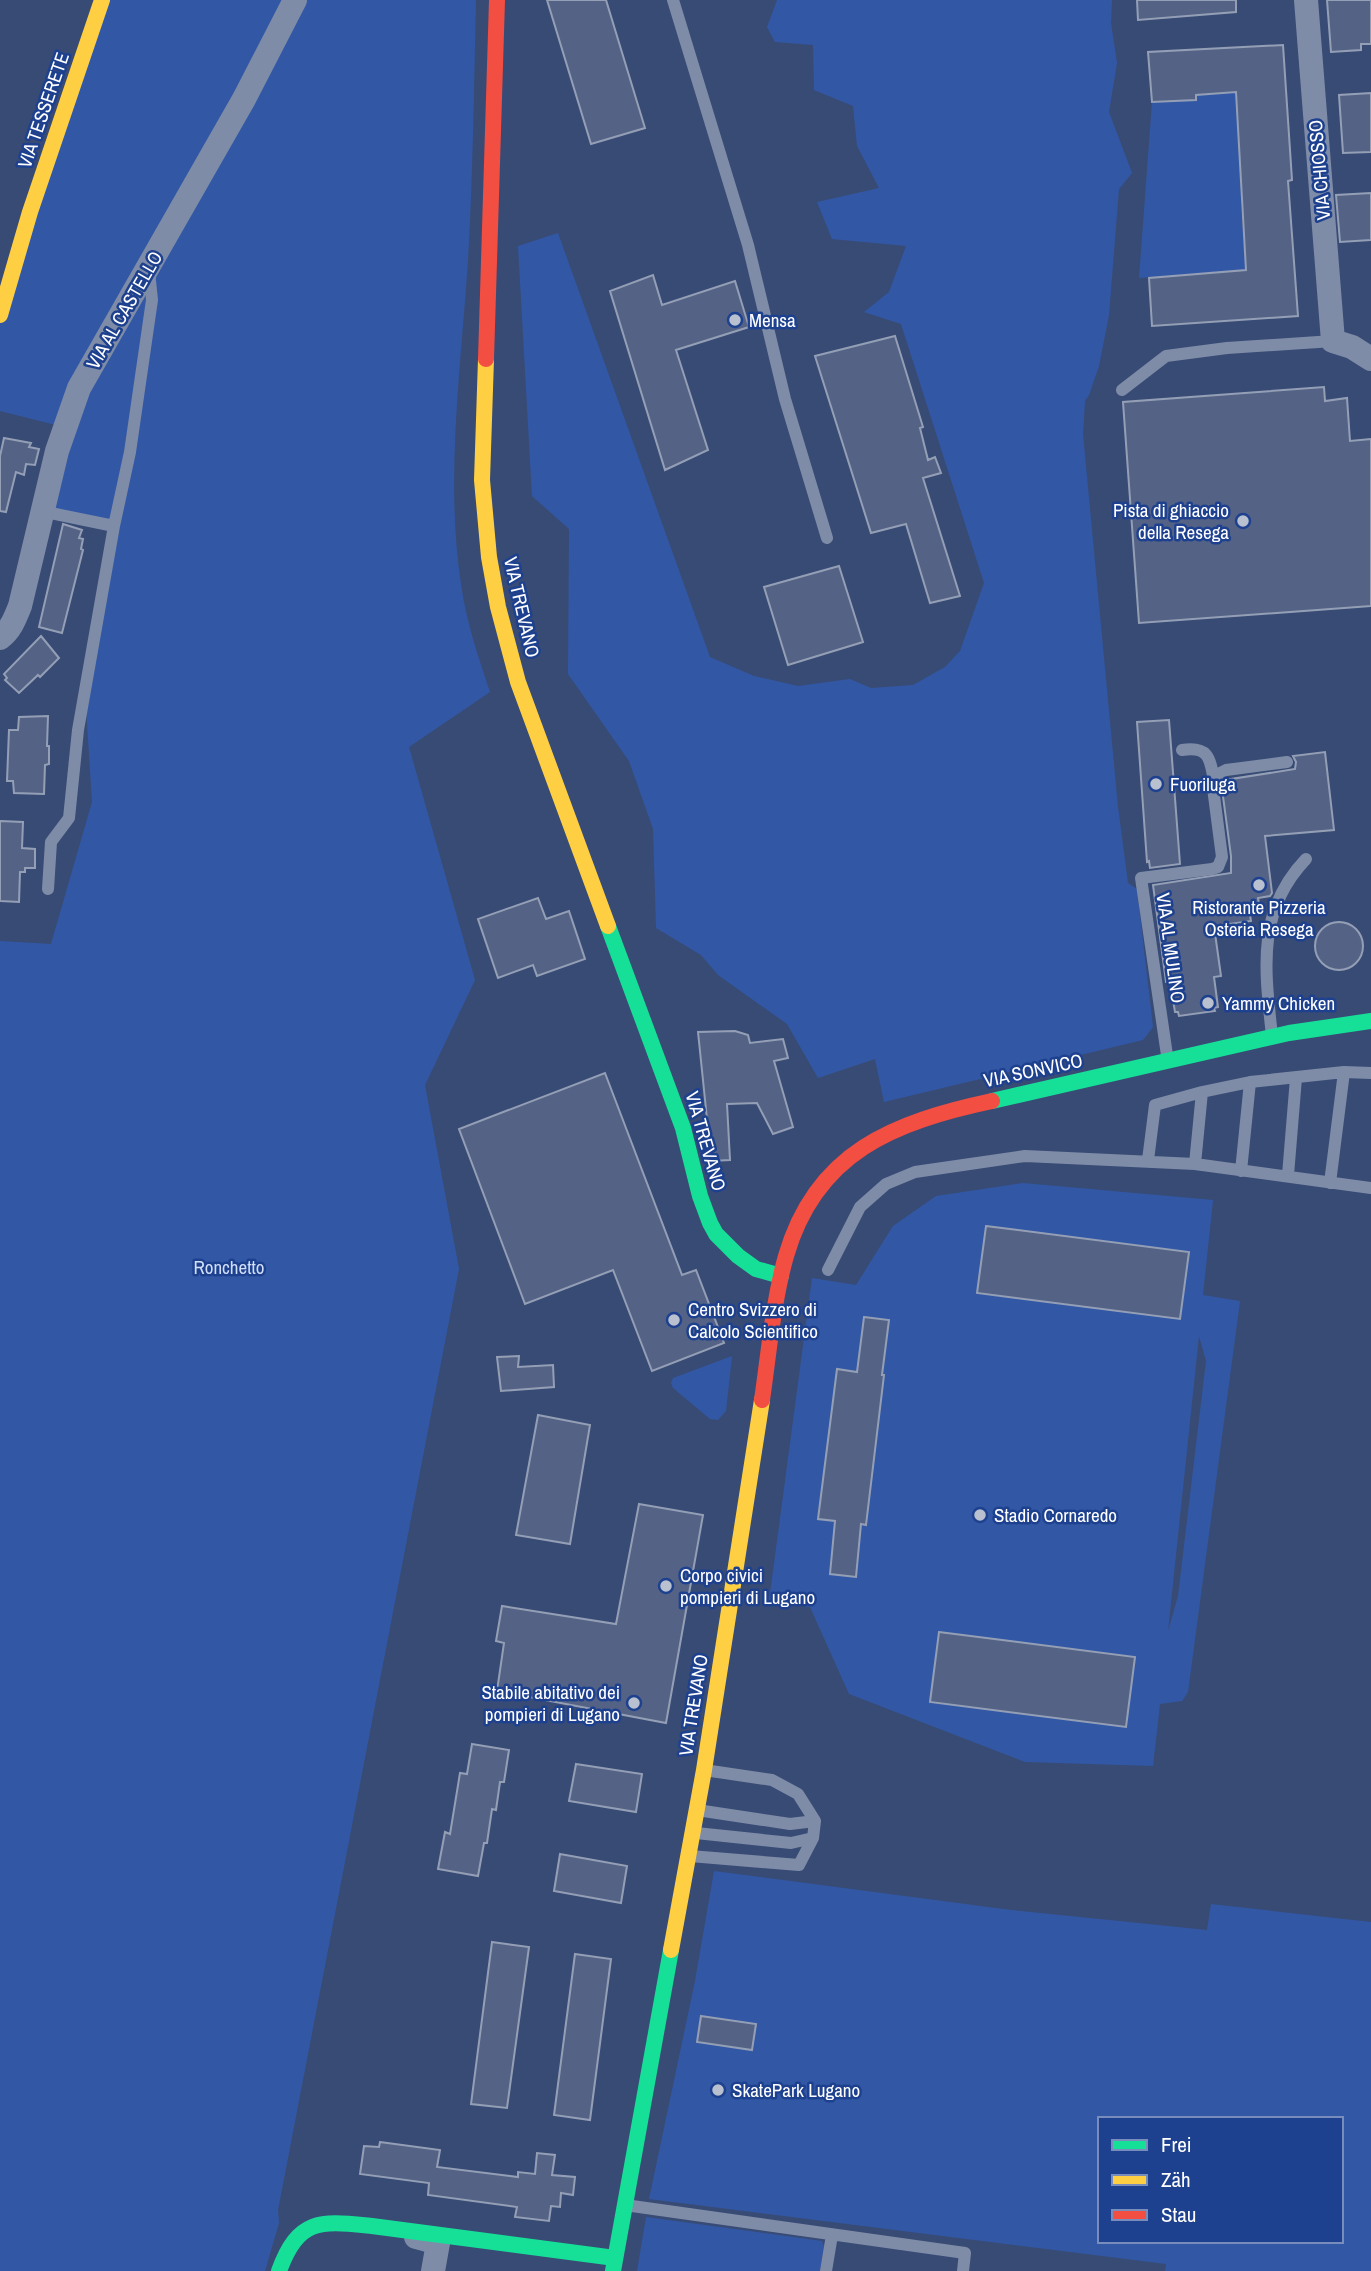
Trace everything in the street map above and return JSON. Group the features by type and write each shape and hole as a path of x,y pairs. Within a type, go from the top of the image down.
{"main road":[{"name":"VIA TESSERETE","path":"0,315 30,212 102,0"},
{"name":"VIA TREVANO","path":"498,0 482,480 487,550 498,612 518,682 683,1128 706,1214 716,1234 738,1256 756,1269 781,1276 704,1770 614,2265"},
{"name":"VIA SONVICO","path":"781,1276 799,1217 815,1192 836,1167 869,1143 900,1127 971,1105 1272,1037 1313,1028 1371,1021"},
{"path":"279,2271 296,2236 309,2227 327,2224 392,2229 614,2265"}],"street":[{"name":"VIA AL CASTELLO","path":"0,638 10,627 20,606 41,511 64,427 79,388 244,99 295,0"},
{"name":"VIA CHIOSSO","path":"1306,0 1334,341"},
{"path":"1334,341 1352,347 1371,359"},
{"path":"392,2229 438,2243 433,2271"}],"lane":[{"path":"673,0 748,245 785,399 827,538"},
{"path":"48,889 51,842 69,818 78,730 114,526 130,452 152,300 148,268"},
{"path":"1122,390 1166,356 1227,348 1334,341"},
{"path":"41,511 114,526"},
{"name":"VIA AL MULINO","path":"1168,1062 1141,878 1212,869 1221,862 1214,781 1209,758 1196,748 1182,750"},
{"path":"1214,781 1218,774 1226,770 1287,762"},
{"path":"1272,1037 1265,962 1269,926 1278,897 1293,872 1306,859"},
{"path":"1148,1160 1155,1105 1250,1082 1344,1072 1371,1073"},
{"path":"1330,1183 1344,1072"},
{"path":"1287,1175 1296,1078"},
{"path":"1241,1171 1250,1082"},
{"path":"1195,1164 1202,1092"},
{"path":"828,1269 860,1207 886,1184 915,1172 1025,1156 1148,1160 1287,1175 1371,1188"},
{"path":"688,1856 799,1865 813,1838 815,1821 798,1794 772,1780 704,1770"},
{"path":"697,1810 790,1824 815,1821"},
{"path":"693,1833 791,1843 813,1838"},
{"path":"625,2205 965,2253 963,2271"},
{"path":"826,2271 832,2235"}],"green space":[{"name":"Ronchetto","path":"102,0 476,0 470,228 456,423 454,504 463,598 490,692 409,747 475,980 425,1085 459,1269 278,2210 279,2223 265,2271 0,2271 0,941 51,944 92,802 85,691 114,526 41,511 64,427 0,411 0,315"},
{"path":"777,0 1112,0 1111,23 1117,63 1109,112 1132,173 1119,189 1109,315 1099,366 1085,401 1083,434 1118,807 1128,883 1137,889 1153,1027 1143,1040 884,1102 875,1059 818,1078 787,1024 718,975 701,955 656,928 653,829 629,761 568,674 569,529 532,496 518,246 558,233 710,657 754,676 798,686 850,679 871,688 913,685 945,667 960,651 984,583 901,324 864,312 889,292 906,246 832,239 817,202 879,188 857,146 853,106 814,90 813,45 775,42 767,27"},
{"path":"1236,92 1246,272 1139,278 1152,102 1196,100 1196,95"},
{"name":"Stadio Cornaredo","path":"1023,1183 1213,1200 1203,1295 1240,1301 1188,1692 1182,1701 1160,1704 1153,1766 1025,1762 849,1694 810,1607 769,1601 812,1278 856,1285 893,1226 936,1196","holes":["1199,1336 1206,1361 1178,1596 1168,1631"]},
{"path":"732,1356 726,1411 718,1420 710,1419 673,1388 673,1378"},
{"path":"714,1871 1011,1910 1207,1930 1211,1904 1371,1922 1371,2271 1165,2271 1166,2264 649,2199 695,1981"},
{"path":"646,2217 822,2241 824,2246 820,2271 637,2271"}],"building":[{"path":"547,0 606,0 645,128 591,144"},
{"path":"1137,0 1236,0 1236,12 1138,20"},
{"path":"1327,0 1371,0 1371,44 1361,44 1361,50 1331,52"},
{"path":"1283,45 1292,180 1288,181 1298,316 1152,326 1149,278 1246,270 1236,92 1196,95 1196,100 1152,102 1148,52"},
{"path":"1371,93 1371,152 1343,153 1339,95"},
{"path":"1371,193 1371,240 1340,242 1336,195"},
{"path":"653,275 662,305 735,281 749,327 676,350 708,450 665,470 610,291"},
{"path":"895,336 923,427 920,428 928,460 935,457 941,473 923,478 960,596 930,603 906,524 871,533 815,356"},
{"name":"Pista di ghiaccio della Resega","path":"1324,387 1325,401 1347,398 1350,441 1371,439 1371,606 1139,623 1123,402"},
{"path":"4,438 31,443 29,447 39,449 35,465 26,464 24,475 16,472 6,512 0,511 0,456"},
{"path":"63,524 82,530 79,538 83,539 83,550 62,633 39,627"},
{"path":"839,566 863,642 788,665 764,587"},
{"path":"41,636 59,658 19,693 5,680 7,678 4,674"},
{"path":"48,716 49,764 45,765 44,794 14,793 13,781 7,781 9,730 18,730 19,717"},
{"path":"1169,720 1180,864 1150,868 1149,861 1147,862 1137,722"},
{"path":"1325,752 1334,830 1265,836 1272,893 1270,896 1258,898 1260,909 1249,910 1251,921 1214,926 1221,976 1214,977 1218,1007 1214,1008 1215,1011 1179,1016 1178,1012 1175,1012 1170,982 1166,982 1153,885 1231,873 1222,789 1225,780 1295,769 1293,756"},
{"path":"0,821 23,822 22,848 35,849 35,868 25,868 25,872 20,872 19,902 0,901"},
{"path":"538,898 546,919 569,911 585,959 537,976 533,965 498,978 478,919"},
{"path":"1339,922 1356,929 1363,946 1356,963 1339,970 1322,963 1315,946 1322,929"},
{"path":"735,1031 748,1035 750,1043 783,1039 788,1058 774,1061 793,1127 773,1134 757,1103 727,1104 730,1160 711,1161 698,1032"},
{"name":"Centro Svizzero di Calcolo Scientifico","path":"605,1073 682,1275 696,1270 724,1343 652,1371 613,1270 525,1304 459,1129"},
{"path":"986,1226 1189,1252 1180,1319 977,1293"},
{"path":"864,1317 889,1320 866,1525 861,1524 856,1577 830,1574 835,1521 818,1519 837,1369 857,1372"},
{"path":"519,1356 518,1367 553,1365 554,1387 501,1391 497,1357"},
{"path":"538,1415 590,1425 570,1544 516,1535"},
{"path":"639,1504 703,1515 666,1723 497,1691 504,1643 496,1641 502,1606 616,1624"},
{"path":"939,1632 1135,1657 1126,1727 930,1702"},
{"path":"472,1744 509,1750 504,1782 500,1782 496,1810 492,1809 478,1876 438,1869 445,1832 450,1834 460,1773 467,1774"},
{"path":"576,1764 642,1774 636,1812 569,1801"},
{"path":"560,1854 627,1866 621,1903 554,1891"},
{"path":"492,1942 529,1947 507,2108 471,2104"},
{"path":"575,1954 611,1959 590,2120 554,2115"},
{"path":"701,2016 756,2024 752,2050 697,2042"},
{"path":"380,2142 440,2150 437,2167 518,2177 518,2172 535,2174 537,2153 555,2155 552,2175 575,2177 573,2195 561,2193 560,2207 551,2206 549,2221 515,2217 517,2207 428,2195 429,2183 360,2174 364,2146 379,2147"}],"traffic: fast":[{"path":"608,926 683,1128 700,1196 710,1223 716,1234 738,1256 756,1269 781,1276"},
{"path":"992,1101 1289,1033 1371,1021"},
{"path":"613,2271 671,1950"},
{"path":"279,2271 295,2240 304,2232 314,2226 339,2223 615,2258"}],"traffic: slow":[{"path":"0,315 30,212 102,0"},
{"path":"486,359 482,480 489,557 498,607 518,682 608,926"},
{"path":"671,1950 704,1770 762,1400"}],"traffic: jam":[{"path":"486,359 497,0"},
{"path":"762,1400 775,1309 786,1256 799,1220 817,1191 839,1167 864,1147 892,1132 923,1119 992,1101"}],"place":[{"name":"Mensa","path":"735,320"},
{"name":"Pista di ghiaccio della Resega","path":"1243,521"},
{"name":"Fuoriluga","path":"1156,784"},
{"name":"Ristorante Pizzeria Osteria Resega","path":"1259,885"},
{"name":"Yammy Chicken","path":"1208,1003"},
{"name":"Centro Svizzero di Calcolo Scientifico","path":"674,1320"},
{"name":"Stadio Cornaredo","path":"980,1515"},
{"name":"Corpo civici pompieri di Lugano","path":"666,1586"},
{"name":"Stabile abitativo dei pompieri di Lugano","path":"634,1703"},
{"name":"SkatePark Lugano","path":"718,2090"}]}
